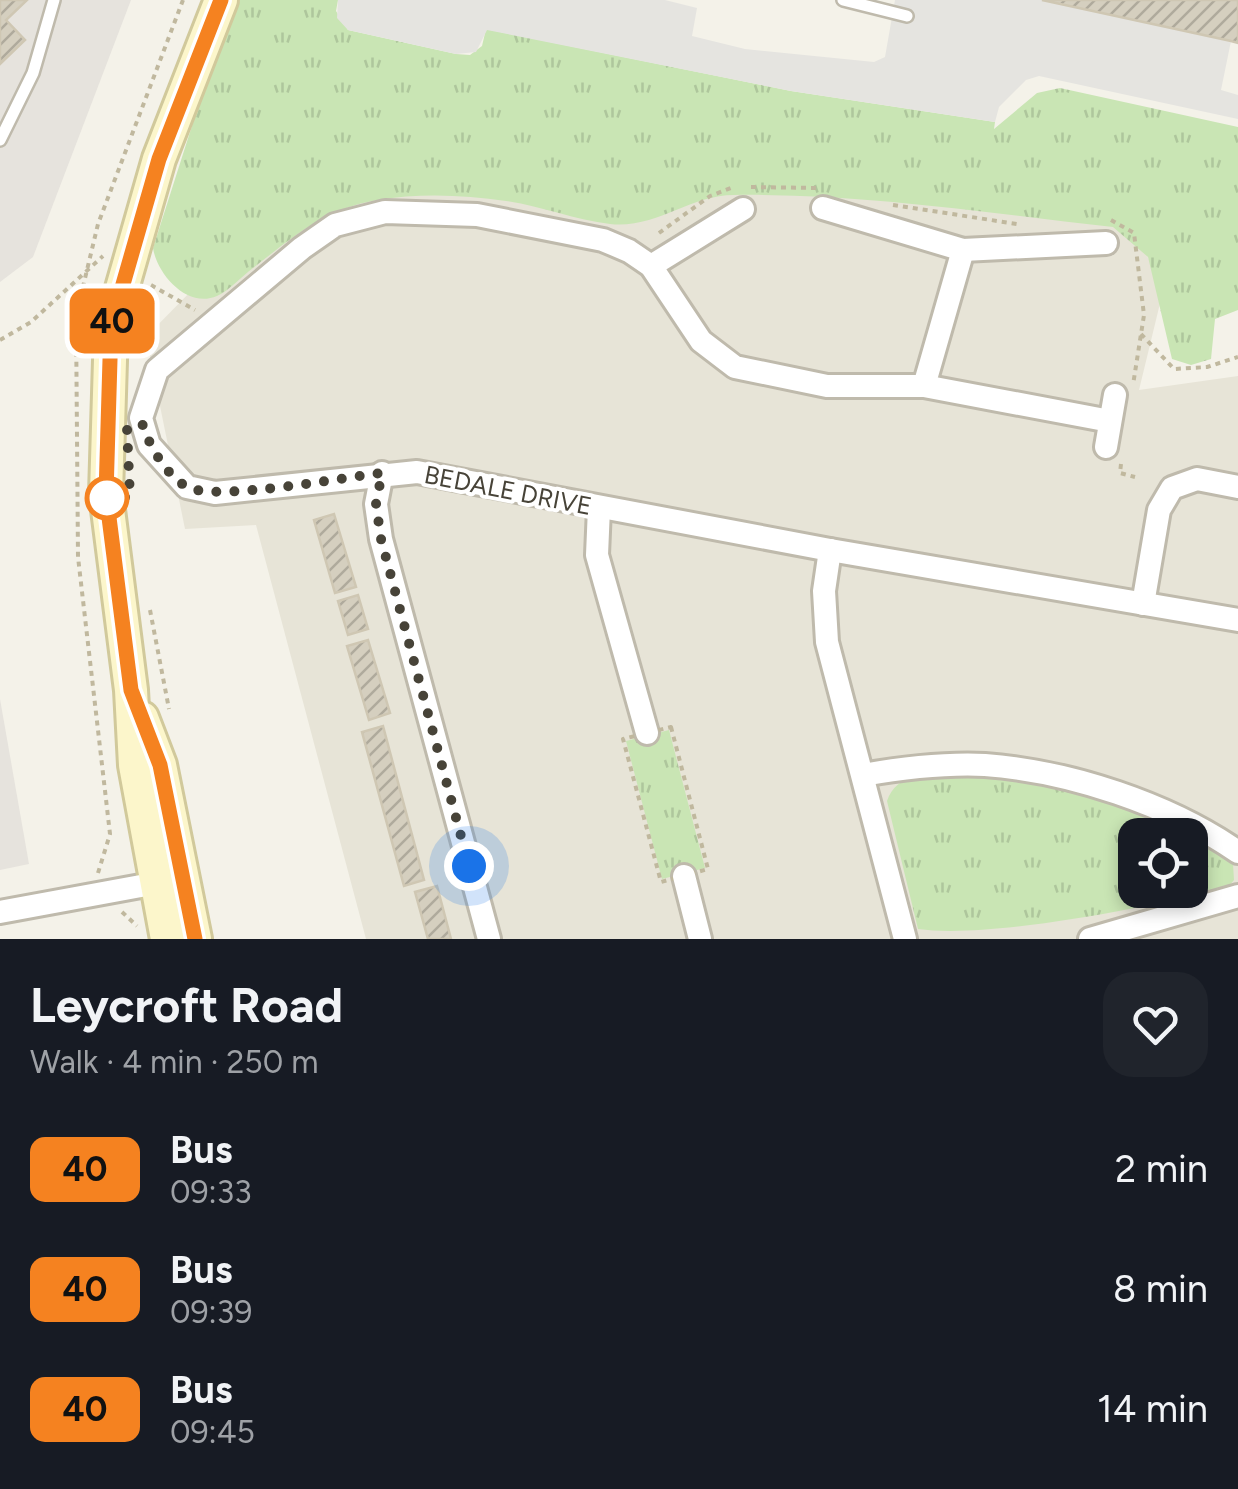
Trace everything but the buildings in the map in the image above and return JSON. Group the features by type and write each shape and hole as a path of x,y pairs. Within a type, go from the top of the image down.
{"street":[{"path":"195,939 168,882 135,765 131,690 106,494 111,326 159,159 221,0"},
{"path":"824,208 963,250 1106,243"},
{"path":"651,266 743,209"},
{"name":"BEDALE DRIVE","path":"1110,422 924,386 827,386 736,367 700,341 651,266 616,246 477,215 384,212 336,225 208,324 157,370 142,418 149,446 187,487 216,493 382,473 456,476 600,508 1238,620"},
{"path":"924,386 960,274 963,250"},
{"path":"1106,447 1115,396"},
{"path":"382,473 376,504 381,539 489,939"},
{"path":"1143,604 1159,510 1172,488 1197,479 1238,487"},
{"path":"600,508 597,555 647,733"},
{"path":"830,550 824,591 827,642 905,939"},
{"path":"863,775 922,766 970,765 1041,774 1148,806 1210,832 1238,852"},
{"path":"684,876 700,939"},
{"path":"0,912 168,882"},
{"path":"167,939 168,882"},
{"path":"1090,939 1238,896"}],"lane":[{"path":"0,140 33,73 54,0"},
{"path":"843,0 907,16"}],"path":[{"path":"143,939 138,927 99,892 98,869 108,852 110,834 78,557 74,360 82,292 98,224 182,0"},
{"path":"0,340 30,322 102,259 106,246"},
{"path":"141,282 163,288 208,324"},
{"path":"82,292 91,285"},
{"path":"1141,334 1174,369 1207,367 1238,357"},
{"path":"148,602 171,719"},
{"path":"671,727 708,869 660,882 624,739 647,733 671,727"}],"shaded area":[{"path":"0,0 131,0 33,257 0,282"},
{"path":"338,0 665,0 697,8 692,36 745,49 874,62 885,57 895,0 1042,0 1231,41 1221,90 1238,95 1238,119 1039,76 1026,80 999,107 995,122 791,91 487,30 476,52 456,54 348,30 337,18"},
{"path":"295,185 760,185 1133,224 1163,291 1139,390 1238,376 1238,939 366,939 256,525 185,529 146,337"},
{"path":"0,699 29,864 0,870"}],"green space":[{"path":"240,0 338,0 336,11 348,30 456,54 470,55 482,46 486,29 791,91 995,122 994,129 1037,93 1060,88 1238,127 1238,310 1215,319 1211,359 1191,365 1172,359 1148,257 1113,227 924,205 781,195 718,196 627,224 597,222 519,203 474,197 378,200 342,210 311,225 222,293 195,298 167,278 153,248 205,85"},
{"path":"669,730 705,868 662,879 626,741"},
{"path":"950,771 1017,779 1101,798 1160,818 1118,818 1118,908 1130,908 1028,925 949,931 918,929 887,801 898,785 922,774"},
{"path":"1208,842 1233,864 1234,880 1229,886 1208,891"}],"bus line":[{"name":"40","path":"195,939 160,765 131,690 106,494 111,326 128,253 159,159 221,0"}],"route":[{"path":"107,498 130,497 127,428 143,425 149,446 187,487 216,493 382,473 376,504 381,539 469,866"}]}
